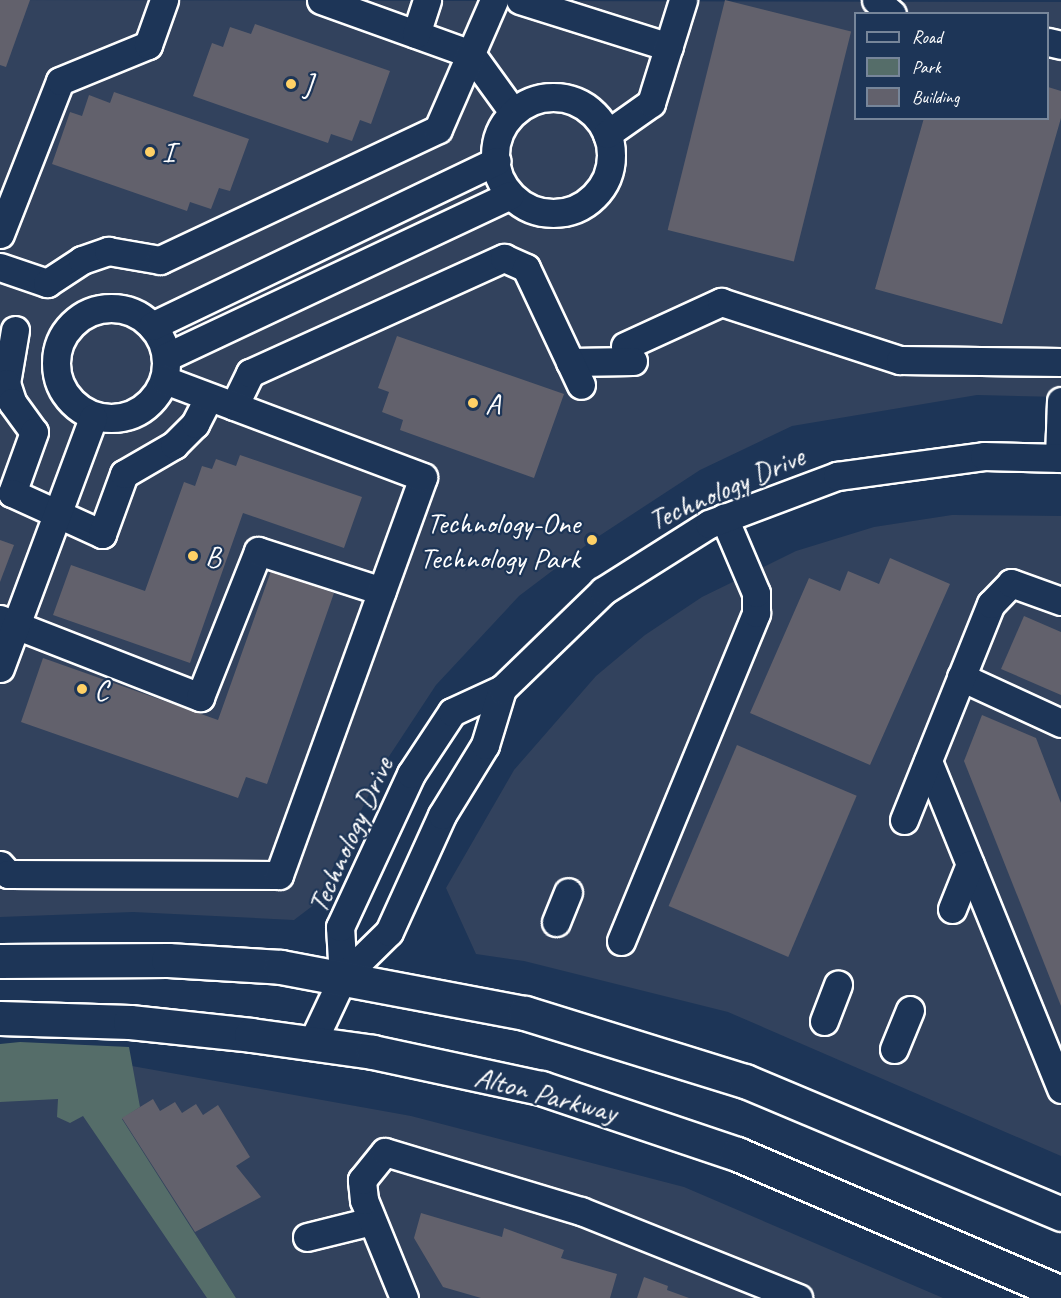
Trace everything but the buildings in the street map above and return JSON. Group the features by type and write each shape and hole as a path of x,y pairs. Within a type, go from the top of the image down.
{"main road":[{"path":"0,961 168,960 343,977 525,1013 709,1068 1061,1214"},
{"name":"Alton Parkway","path":"0,1018 130,1022 312,1043 541,1088 652,1124 759,1163 1061,1293"}],"street":[{"path":"0,234 60,81 148,45 164,0"},
{"path":"321,0 471,54 513,112"},
{"path":"416,34 427,0"},
{"path":"0,267 48,283 82,260 108,251 160,260 438,129 494,0"},
{"path":"520,0 669,47"},
{"path":"608,134 651,103 683,0"},
{"path":"876,0 890,12"},
{"path":"543,98 577,102 596,115 608,134 611,157 592,201 564,214 528,208 510,195 496,161 500,131 513,112 543,98"},
{"path":"152,326 496,161"},
{"path":"93,418 135,412 165,369 510,195"},
{"path":"58,345 8,327 6,383 12,402 34,432 12,493 56,517 102,534 124,474 174,445 250,373 504,258 526,268 576,373 629,353 721,302 900,360 1061,362"},
{"path":"0,865 8,874 279,874 423,477 221,402 165,369 152,326 128,310 107,307 86,313 69,326 58,345 55,366 61,387 93,418"},
{"path":"1060,458 1061,401"},
{"path":"0,668 8,622 56,517 93,418"},
{"name":"Technology Drive","path":"343,977 340,927 411,774 452,712 502,689 603,591 673,543 724,518 837,476 910,462 984,456 1060,458"},
{"path":"621,941 756,613 756,593 724,518"},
{"path":"8,622 200,697 258,551 382,591"},
{"path":"904,820 991,604 1011,583 1061,601"},
{"path":"961,677 1061,723"},
{"name":"Technology Drive","path":"312,1043 343,977 389,932 442,815 485,745 502,689"},
{"path":"928,761 1061,1089"},
{"path":"952,909 970,864"},
{"path":"556,922 568,891"},
{"path":"824,1021 838,985"},
{"path":"894,1049 910,1010"},
{"path":"404,1298 372,1221 362,1180 385,1152 581,1210 798,1298"},
{"path":"307,1237 372,1221"}],"shaded area":[{"path":"0,0 1061,2 1061,397 977,395 792,426 700,470 593,540 519,596 436,685 384,764 315,904 294,920 133,912 0,917"},
{"path":"952,515 1061,516 1061,1156 728,1012 524,961 476,954 446,888 514,770 596,676 645,635 702,597 796,551 874,527"},
{"path":"132,1066 411,1116 684,1187 943,1298 236,1298 133,1137 227,1298 0,1298 0,1075"}],"green space":[{"path":"20,1042 129,1047 140,1107 122,1119 236,1298 207,1298 83,1116 70,1123 57,1117 58,1099 0,1102 0,1044"}],"place":[{"name":"J","path":"291,84"},
{"name":"I","path":"150,152"},
{"name":"A","path":"473,403"},
{"name":"Technology-One Technology Park","path":"592,540"},
{"name":"B","path":"193,556"},
{"name":"C","path":"82,689"}]}
